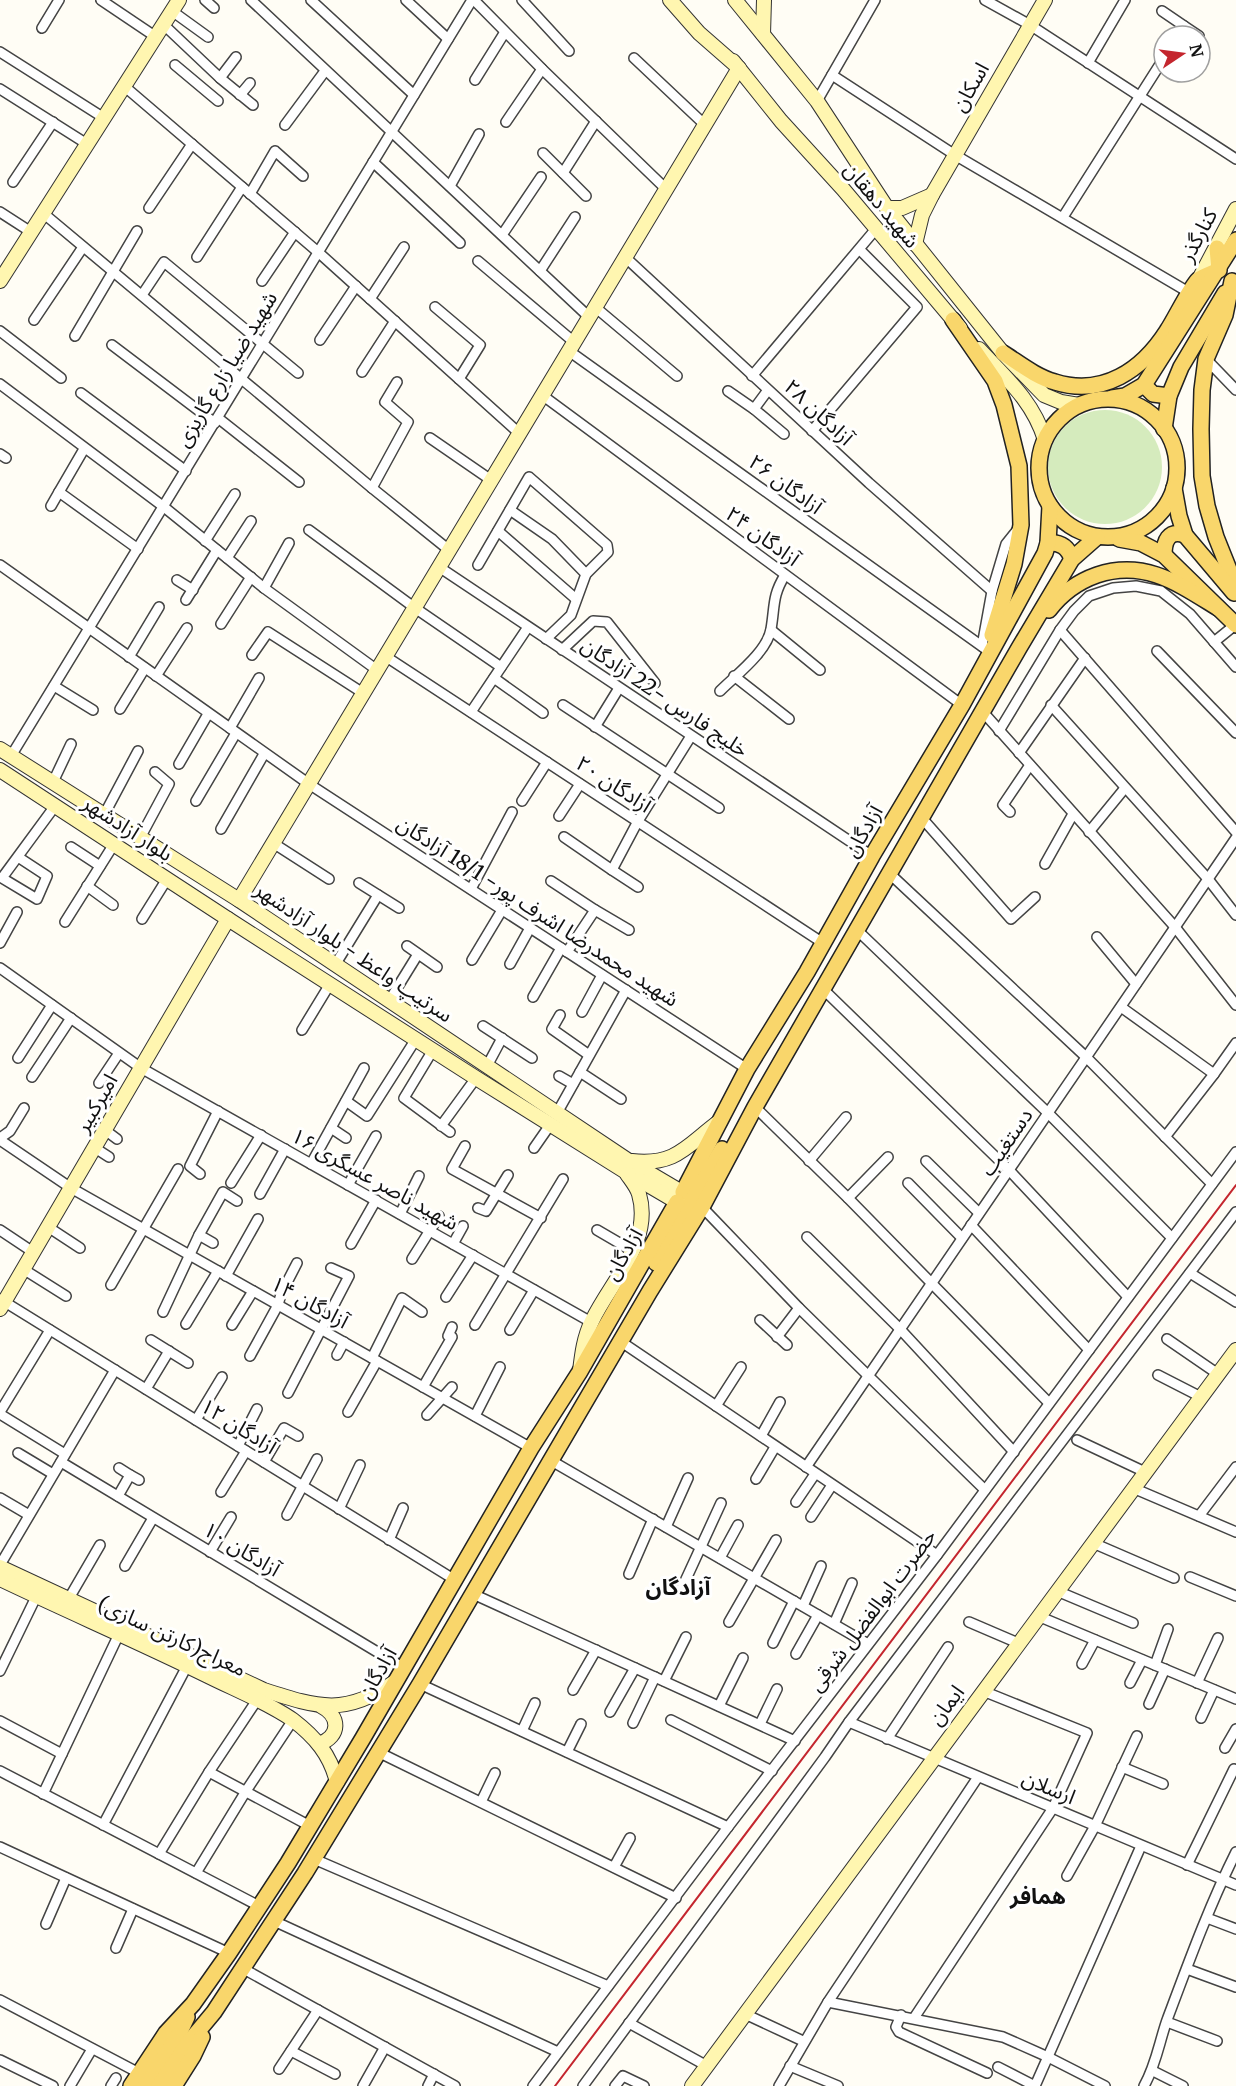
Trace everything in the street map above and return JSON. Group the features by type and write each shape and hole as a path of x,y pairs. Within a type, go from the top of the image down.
{"main road":[{"path":"1236,240 1144,385 1125,396 1099,399 1079,405 1065,414 1053,426 1045,440 1039,462 1041,485 1050,506 1063,520 1079,531 1141,543 1164,555 1236,625"},
{"path":"1217,248 1219,270"},
{"path":"1003,353 1054,382 1076,386 1097,385 1134,369 1151,354 1194,287 1219,270"},
{"path":"1235,278 1225,315 1206,359 1202,390 1202,476 1207,506 1216,537 1236,587"},
{"path":"1164,429 1169,396 1181,367 1235,278"},
{"path":"953,320 995,381 1004,405 1019,466 1021,525 1014,564 986,649"},
{"path":"1144,385 1153,394 1169,396"},
{"path":"1099,399 1117,400 1136,405 1152,415 1164,429 1173,447 1177,468 1174,488 1165,507 1154,520 1139,530 1123,536 1103,537"},
{"path":"1174,488 1185,535 1236,595"},
{"name":"آزادگان","path":"213,2012 314,1858 420,1684 650,1291 721,1119 747,1069 807,972 872,856 962,705 986,649 1045,553 1048,543 1050,506"},
{"path":"1164,555 1166,538 1173,534 1185,535"},
{"name":"آزادگان","path":"138,2082 166,2033 193,2004 229,1953 310,1826 531,1448 688,1202 752,1112 1072,558 1103,537"},
{"path":"1048,543 1063,545 1072,558"},
{"path":"1019,648 1053,604 1067,591 1079,582 1112,570 1135,569 1168,579 1218,608"},
{"path":"513,1480 516,1491 521,1494 530,1494"},
{"path":"494,1513 506,1513 510,1518 511,1527"},
{"path":"159,2086 213,2012"},
{"path":"174,2086 193,2056 213,2012"}],"street":[{"path":"42,28 59,0"},
{"path":"205,0 214,8"},
{"path":"251,0 540,271 677,376"},
{"path":"311,0 414,95"},
{"path":"406,0 448,39"},
{"path":"473,0 666,189"},
{"name":"شهید ضیا زارع گاریزی","path":"5,752 54,686 473,0"},
{"path":"522,0 569,51"},
{"path":"239,900 738,68 699,33 670,0"},
{"name":"شهید دهقان","path":"682,0 781,122 843,189 875,230 1030,406 1045,440"},
{"name":"شهید دهقان","path":"735,0 817,101 887,208 1003,353 1044,395 1060,402 1079,405"},
{"path":"763,34 764,0"},
{"path":"817,101 875,0"},
{"path":"985,0 1030,25 1236,159"},
{"name":"اسکان","path":"915,244 922,215 932,195 1045,0"},
{"path":"1088,63 1125,0"},
{"path":"105,1 160,31 253,105"},
{"path":"0,281 5,261 31,232 176,5 208,37"},
{"path":"1162,11 1181,24"},
{"path":"475,80 505,32"},
{"path":"0,52 104,118"},
{"path":"220,78 236,57"},
{"path":"634,58 705,124"},
{"path":"175,65 218,101"},
{"path":"200,86 210,69"},
{"path":"506,122 542,69"},
{"path":"285,125 324,70"},
{"path":"832,75 955,154 1063,217 1194,287"},
{"path":"1063,217 1152,78"},
{"path":"240,95 250,83"},
{"path":"124,86 318,252 519,433"},
{"path":"0,89 87,144"},
{"path":"563,173 596,121"},
{"path":"13,182 52,122"},
{"path":"450,186 479,134"},
{"path":"149,208 192,144"},
{"path":"197,257 275,152 303,176"},
{"path":"543,153 586,196"},
{"path":"373,162 460,243"},
{"path":"502,235 541,177"},
{"path":"887,208 902,208 932,195"},
{"name":"کنارگذر","path":"1194,287 1236,209"},
{"path":"0,212 31,232"},
{"path":"43,213 449,550"},
{"path":"540,271 575,217"},
{"path":"752,376 875,230"},
{"path":"75,336 137,231"},
{"path":"262,281 295,232"},
{"path":"33,320 83,247"},
{"path":"370,299 404,247"},
{"path":"812,430 917,306 860,250"},
{"name":"۲۸ آزادگان","path":"625,257 752,376 992,591"},
{"name":"۲۶ آزادگان","path":"478,261 571,347 986,649"},
{"path":"142,296 164,262 298,373"},
{"path":"320,340 356,286"},
{"path":"435,307 480,345 459,379"},
{"path":"362,372 395,321"},
{"path":"0,331 61,378"},
{"path":"112,345 299,482"},
{"path":"1206,359 1236,390"},
{"path":"372,488 408,422 385,402 397,382"},
{"path":"0,384 164,507 264,588 377,670"},
{"path":"754,409 768,390"},
{"path":"728,391 784,434"},
{"path":"81,393 186,471"},
{"name":"۲۴ آزادگان","path":"542,395 962,705"},
{"path":"1030,406 1043,405 1044,395"},
{"path":"429,438 491,480"},
{"path":"51,506 84,449"},
{"path":"478,565 529,477 607,545 608,552 586,574 571,615 546,639"},
{"path":"59,492 138,549"},
{"path":"205,541 235,494"},
{"path":"510,510 552,539 586,574"},
{"path":"227,558 251,521"},
{"path":"986,649 992,591 1006,544 1021,525"},
{"path":"309,530 415,608 501,667"},
{"path":"498,531 576,599"},
{"path":"264,588 290,543"},
{"path":"186,600 217,550"},
{"name":"شهید محمدرضا اشرف پور- 18/1 آزادگان","path":"0,565 264,754 747,1069"},
{"name":"خلیج فارس -22 آزادگان","path":"439,567 872,856"},
{"path":"720,691 764,647 771,630 776,589 785,575"},
{"path":"222,624 251,577"},
{"path":"177,580 193,590"},
{"path":"999,731 1060,630 1074,611 1089,596 1113,588 1136,586 1161,591 1190,614 1236,667"},
{"path":"129,657 159,607"},
{"path":"562,650 593,621 607,622 655,683"},
{"path":"1214,642 1236,625"},
{"path":"471,712 528,627"},
{"path":"156,676 187,628"},
{"path":"771,630 820,670"},
{"path":"1060,630 1236,832"},
{"path":"252,655 268,632 363,693"},
{"path":"1157,651 1236,733"},
{"name":"۲۰ آزادگان","path":"385,656 823,943"},
{"path":"1019,753 1084,658"},
{"path":"120,709 145,668"},
{"path":"734,676 789,719"},
{"path":"196,801 259,678"},
{"path":"494,678 543,713"},
{"path":"54,686 93,710"},
{"path":"595,726 619,688"},
{"path":"563,705 719,808"},
{"path":"1051,705 1208,879 1236,915"},
{"path":"983,712 1175,927 1236,1005"},
{"path":"179,764 208,714"},
{"path":"612,870 638,821 691,736"},
{"path":"52,782 71,744"},
{"path":"104,814 138,751"},
{"name":"سرتیپ واعظ - بلوار آزادشهر","path":"5,752 239,900 487,1066 554,1119"},
{"path":"221,829 264,754"},
{"path":"522,801 547,762"},
{"path":"1010,812 1003,805 1030,765"},
{"path":"140,838 169,784 155,772"},
{"name":"بلوار آزادشهر","path":"2,775 55,806 228,919"},
{"path":"559,816 580,784"},
{"path":"1089,832 1125,788"},
{"path":"18,857 47,876 37,899 2,878 55,806"},
{"path":"471,889 512,812"},
{"path":"1045,864 1073,813"},
{"path":"921,817 1011,919 1035,897"},
{"path":"564,837 638,886"},
{"name":"دستغیب","path":"806,1467 1236,838"},
{"path":"273,843 329,879"},
{"path":"65,922 114,844"},
{"path":"71,847 100,866"},
{"path":"889,873 1086,1058 1212,1184"},
{"path":"142,919 167,879"},
{"path":"551,881 628,930"},
{"path":"359,884 399,908"},
{"path":"87,886 112,905"},
{"path":"335,965 378,894"},
{"path":"472,960 502,910"},
{"path":"533,997 564,950 595,910"},
{"path":"0,943 17,912"},
{"name":"سرتیپ واعظ - بلوار آزادشهر","path":"228,919 476,1078 554,1119 688,1202"},
{"name":"امیرکبیر","path":"1,1303 228,919"},
{"path":"510,964 530,928"},
{"path":"857,930 1048,1113 1172,1238"},
{"path":"1096,937 1136,984"},
{"path":"407,946 437,967"},
{"path":"389,1001 418,954"},
{"path":"0,982 3,970"},
{"name":"۱۶ شهید ناصر عسگری","path":"3,970 141,1068 591,1322"},
{"path":"582,1012 603,975"},
{"path":"302,1030 330,984"},
{"path":"823,989 1009,1170 1128,1297"},
{"path":"534,1148 554,1119 626,990"},
{"path":"18,1058 52,1005"},
{"path":"1121,1007 1214,1074"},
{"path":"560,1015 552,1029 589,1055"},
{"path":"32,1077 70,1018"},
{"path":"483,1026 532,1058"},
{"path":"487,1066 502,1038"},
{"path":"346,1101 367,1116 416,1039"},
{"path":"1165,1137 1236,1042"},
{"path":"433,1050 404,1098 450,1132"},
{"path":"99,1083 120,1053"},
{"path":"311,1164 364,1068"},
{"path":"580,1072 622,1098"},
{"path":"559,1076 573,1084"},
{"path":"441,1126 476,1078"},
{"path":"0,1139 10,1131 24,1108"},
{"path":"200,1174 190,1166 218,1112"},
{"path":"752,1112 848,1198 1049,1403"},
{"path":"809,1161 846,1117"},
{"path":"579,1373 583,1345 591,1322 633,1251 641,1230 643,1218 639,1192 628,1166 675,1156 721,1119"},
{"path":"331,1128 346,1138"},
{"path":"105,1130 117,1139"},
{"path":"231,1183 261,1136"},
{"path":"348,1185 376,1136"},
{"name":"۱۴ آزادگان","path":"0,1139 71,1188 531,1448"},
{"path":"465,1146 452,1169 541,1218"},
{"path":"94,1148 109,1157"},
{"path":"260,1194 285,1149"},
{"name":"حضرت ابوالفضل شرقی","path":"533,2086 937,1555 1236,1152"},
{"path":"848,1198 888,1157"},
{"path":"926,1161 979,1213"},
{"path":"111,1286 178,1169"},
{"path":"478,1208 486,1211 508,1175"},
{"path":"400,1214 418,1176"},
{"path":"475,1325 563,1179"},
{"path":"908,1183 962,1238"},
{"path":"162,1312 199,1235 223,1192 237,1201"},
{"path":"351,1244 376,1200"},
{"path":"688,1202 985,1490"},
{"path":"583,2086 849,1722 1236,1212"},
{"path":"412,1259 439,1216"},
{"path":"186,1324 258,1219"},
{"path":"971,1225 1089,1350"},
{"path":"453,1244 463,1226"},
{"path":"48,1227 80,1248"},
{"path":"0,1230 33,1252"},
{"path":"597,1230 633,1251"},
{"path":"199,1235 213,1243"},
{"path":"807,1237 900,1329 1014,1452"},
{"path":"446,1297 473,1255"},
{"path":"250,1356 278,1305 281,1294 297,1263"},
{"path":"288,1393 349,1276 331,1268"},
{"path":"23,1269 66,1296"},
{"path":"1190,1273 1236,1302"},
{"path":"510,1330 534,1290"},
{"path":"232,1325 253,1291"},
{"path":"348,1412 402,1298 422,1311"},
{"name":"۱۲ آزادگان","path":"1,1303 50,1330 455,1580"},
{"path":"777,1337 799,1308"},
{"path":"760,1320 787,1345"},
{"path":"423,1387 452,1338 448,1336 452,1327"},
{"path":"0,1413 50,1330"},
{"path":"1167,1339 1218,1374"},
{"path":"151,1340 188,1363"},
{"path":"620,1341 937,1555"},
{"path":"337,1355 344,1342"},
{"name":"ایمان","path":"692,2086 1236,1350"},
{"path":"146,1389 169,1351"},
{"path":"475,1416 501,1367"},
{"path":"716,1406 741,1367"},
{"path":"0,1566 115,1370"},
{"path":"1158,1375 1201,1397"},
{"path":"196,1420 222,1377"},
{"path":"427,1415 452,1387"},
{"path":"760,1437 780,1402"},
{"path":"221,1492 257,1409"},
{"name":"۱۰ آزادگان","path":"0,1413 118,1496 404,1668"},
{"path":"264,1462 282,1427 298,1436"},
{"path":"1077,1440 1145,1472"},
{"path":"756,1479 776,1447"},
{"path":"18,1453 53,1474"},
{"path":"287,1515 317,1459"},
{"path":"550,1460 868,1644"},
{"path":"339,1509 360,1465"},
{"path":"1199,1516 1236,1467"},
{"path":"118,1496 134,1478 119,1468"},
{"path":"796,1502 815,1473"},
{"path":"666,1527 688,1478"},
{"path":"811,1518 832,1485"},
{"path":"1133,1488 1236,1532"},
{"path":"0,1498 29,1515"},
{"path":"681,1590 721,1503"},
{"path":"389,1540 403,1508"},
{"path":"210,1552 231,1517"},
{"path":"125,1566 153,1518"},
{"path":"629,1574 653,1519"},
{"path":"720,1558 738,1525"},
{"path":"729,1622 776,1540"},
{"path":"1093,1543 1174,1578"},
{"path":"68,1600 100,1545"},
{"name":"معراج(کارتن سازی)","path":"0,1566 68,1600 264,1690 305,1703 321,1706 351,1704 369,1698 396,1681"},
{"path":"803,1606 821,1566"},
{"path":"1190,1577 1236,1596"},
{"name":"معراج(کارتن سازی)","path":"0,1579 187,1666 292,1720 319,1744 332,1763 337,1782"},
{"path":"834,1624 852,1583"},
{"path":"1057,1591 1133,1623"},
{"path":"473,1594 795,1741"},
{"path":"0,1671 36,1597"},
{"path":"773,1643 794,1601"},
{"path":"796,1654 818,1615"},
{"path":"1038,1616 1236,1699"},
{"path":"969,1622 1018,1643"},
{"path":"1155,1665 1168,1629"},
{"path":"43,1794 119,1634"},
{"path":"633,1723 686,1637"},
{"path":"1197,1683 1218,1638"},
{"path":"1082,1665 1095,1640"},
{"path":"887,1739 948,1647"},
{"path":"573,1690 596,1650"},
{"path":"719,1706 742,1658"},
{"path":"1130,1683 1142,1659"},
{"path":"103,1825 187,1666"},
{"path":"609,1712 635,1668"},
{"path":"1149,1704 1165,1669"},
{"path":"420,1684 728,1827"},
{"path":"760,1724 777,1689"},
{"path":"1201,1718 1214,1690"},
{"path":"914,2018 1053,1808 1087,1733 983,1691"},
{"path":"159,1854 209,1772 257,1700"},
{"path":"522,1731 535,1703"},
{"path":"319,1744 328,1740 333,1734 335,1725 328,1710 321,1706"},
{"path":"196,1873 292,1720"},
{"path":"671,1720 772,1771"},
{"path":"0,1721 62,1754"},
{"name":"ارسلان","path":"849,1722 1236,1885"},
{"path":"567,1752 581,1724"},
{"path":"1225,1748 1236,1729"},
{"path":"1067,1876 1095,1826 1137,1736"},
{"path":"378,1752 676,1898"},
{"path":"1122,1767 1163,1784"},
{"path":"1187,1865 1234,1769"},
{"path":"0,1771 259,1906"},
{"path":"209,1772 310,1826"},
{"path":"481,1802 495,1773"},
{"path":"779,2086 803,2041 828,2002 978,1777"},
{"path":"614,1867 630,1838"},
{"path":"998,2067 1035,2086 1142,1846"},
{"path":"0,1848 229,1953"},
{"path":"1144,2086 1153,2071 1167,2022 1187,1969 1222,1880 1236,1852"},
{"path":"314,1858 608,1986"},
{"path":"46,1924 66,1878"},
{"path":"116,1948 133,1909"},
{"path":"1207,1918 1236,1929"},
{"path":"274,1921 558,2052"},
{"path":"242,1968 455,2086"},
{"path":"1187,1969 1236,1987"},
{"path":"0,2000 92,2049 138,2082"},
{"path":"828,2002 1003,2037 1105,2086"},
{"path":"279,2068 318,2010"},
{"path":"745,2014 803,2041"},
{"path":"901,2015 896,2027 898,2032 987,2073"},
{"path":"1167,2022 1217,2041"},
{"path":"629,2023 707,2066"},
{"path":"363,2086 385,2047"},
{"path":"70,2086 92,2049"},
{"path":"291,2051 335,2074"},
{"path":"1,2063 53,2086"},
{"path":"790,2066 838,2086"},
{"path":"1153,2071 1183,2086"},
{"path":"428,2086 434,2074"},
{"path":"615,2086 623,2076 644,2086"}],"green space":[{"path":"1105,410 1127,414 1137,419 1153,435 1158,445 1162,467 1158,489 1153,499 1137,515 1127,520 1105,524 1083,520 1073,515 1057,499 1052,489 1048,467 1052,445 1057,435 1073,419 1083,414"}],"railway":[{"path":"555,2086 1236,1185"}],"district":[{"name":"آزادگان","path":"678,1587"},
{"name":"همافر","path":"1038,1896"}]}
